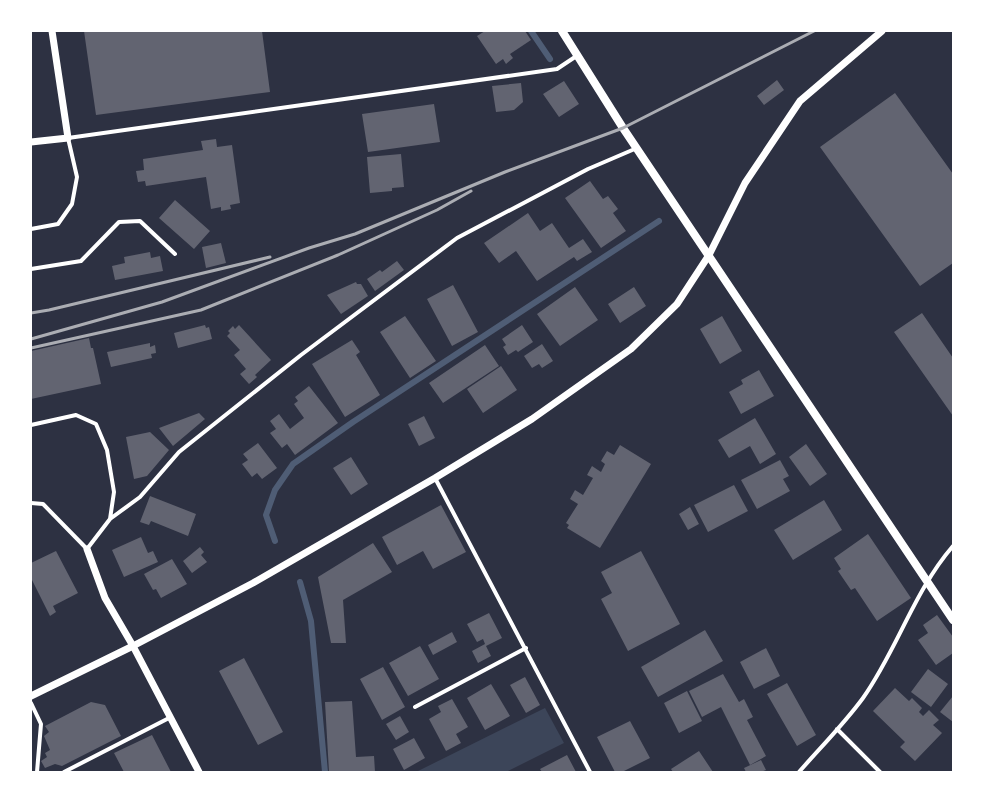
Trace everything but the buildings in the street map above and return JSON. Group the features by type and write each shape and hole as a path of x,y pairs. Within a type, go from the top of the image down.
{"main road":[{"path":"562,31 623,128 953,620"}],"street":[{"path":"31,229 58,224 72,204 77,177 68,138 52,31"},
{"path":"31,696 133,646 253,583 435,478 532,419 631,349 677,304 709,255 745,183 800,101 882,31"},
{"path":"31,142 557,69 578,55"},
{"path":"87,549 110,519 140,497 179,452 301,355 457,238 588,169 637,148"},
{"path":"31,269 81,261 119,222 140,221 175,254"},
{"path":"31,425 76,415 96,424 107,450 114,492 110,519"},
{"path":"435,478 526,648 590,772"},
{"path":"31,503 43,504 87,549 105,598 133,646 199,772"},
{"path":"799,772 863,698 927,581 944,556 953,546"},
{"path":"415,707 526,648"},
{"path":"31,703 41,724 37,772"},
{"path":"64,772 171,717"},
{"path":"837,729 880,772"}],"shaded area":[{"path":"545,708 564,743 506,772 416,772"}],"waterway":[{"path":"531,31 550,59"},
{"path":"275,541 266,515 275,490 293,464 353,422 659,221"},
{"path":"300,582 311,621 325,772"}],"railway":[{"path":"31,339 162,302 309,248 355,234 505,172 623,128 814,31"},
{"path":"31,348 201,310 338,255 437,210 471,191"},
{"path":"31,313 270,257"}]}
